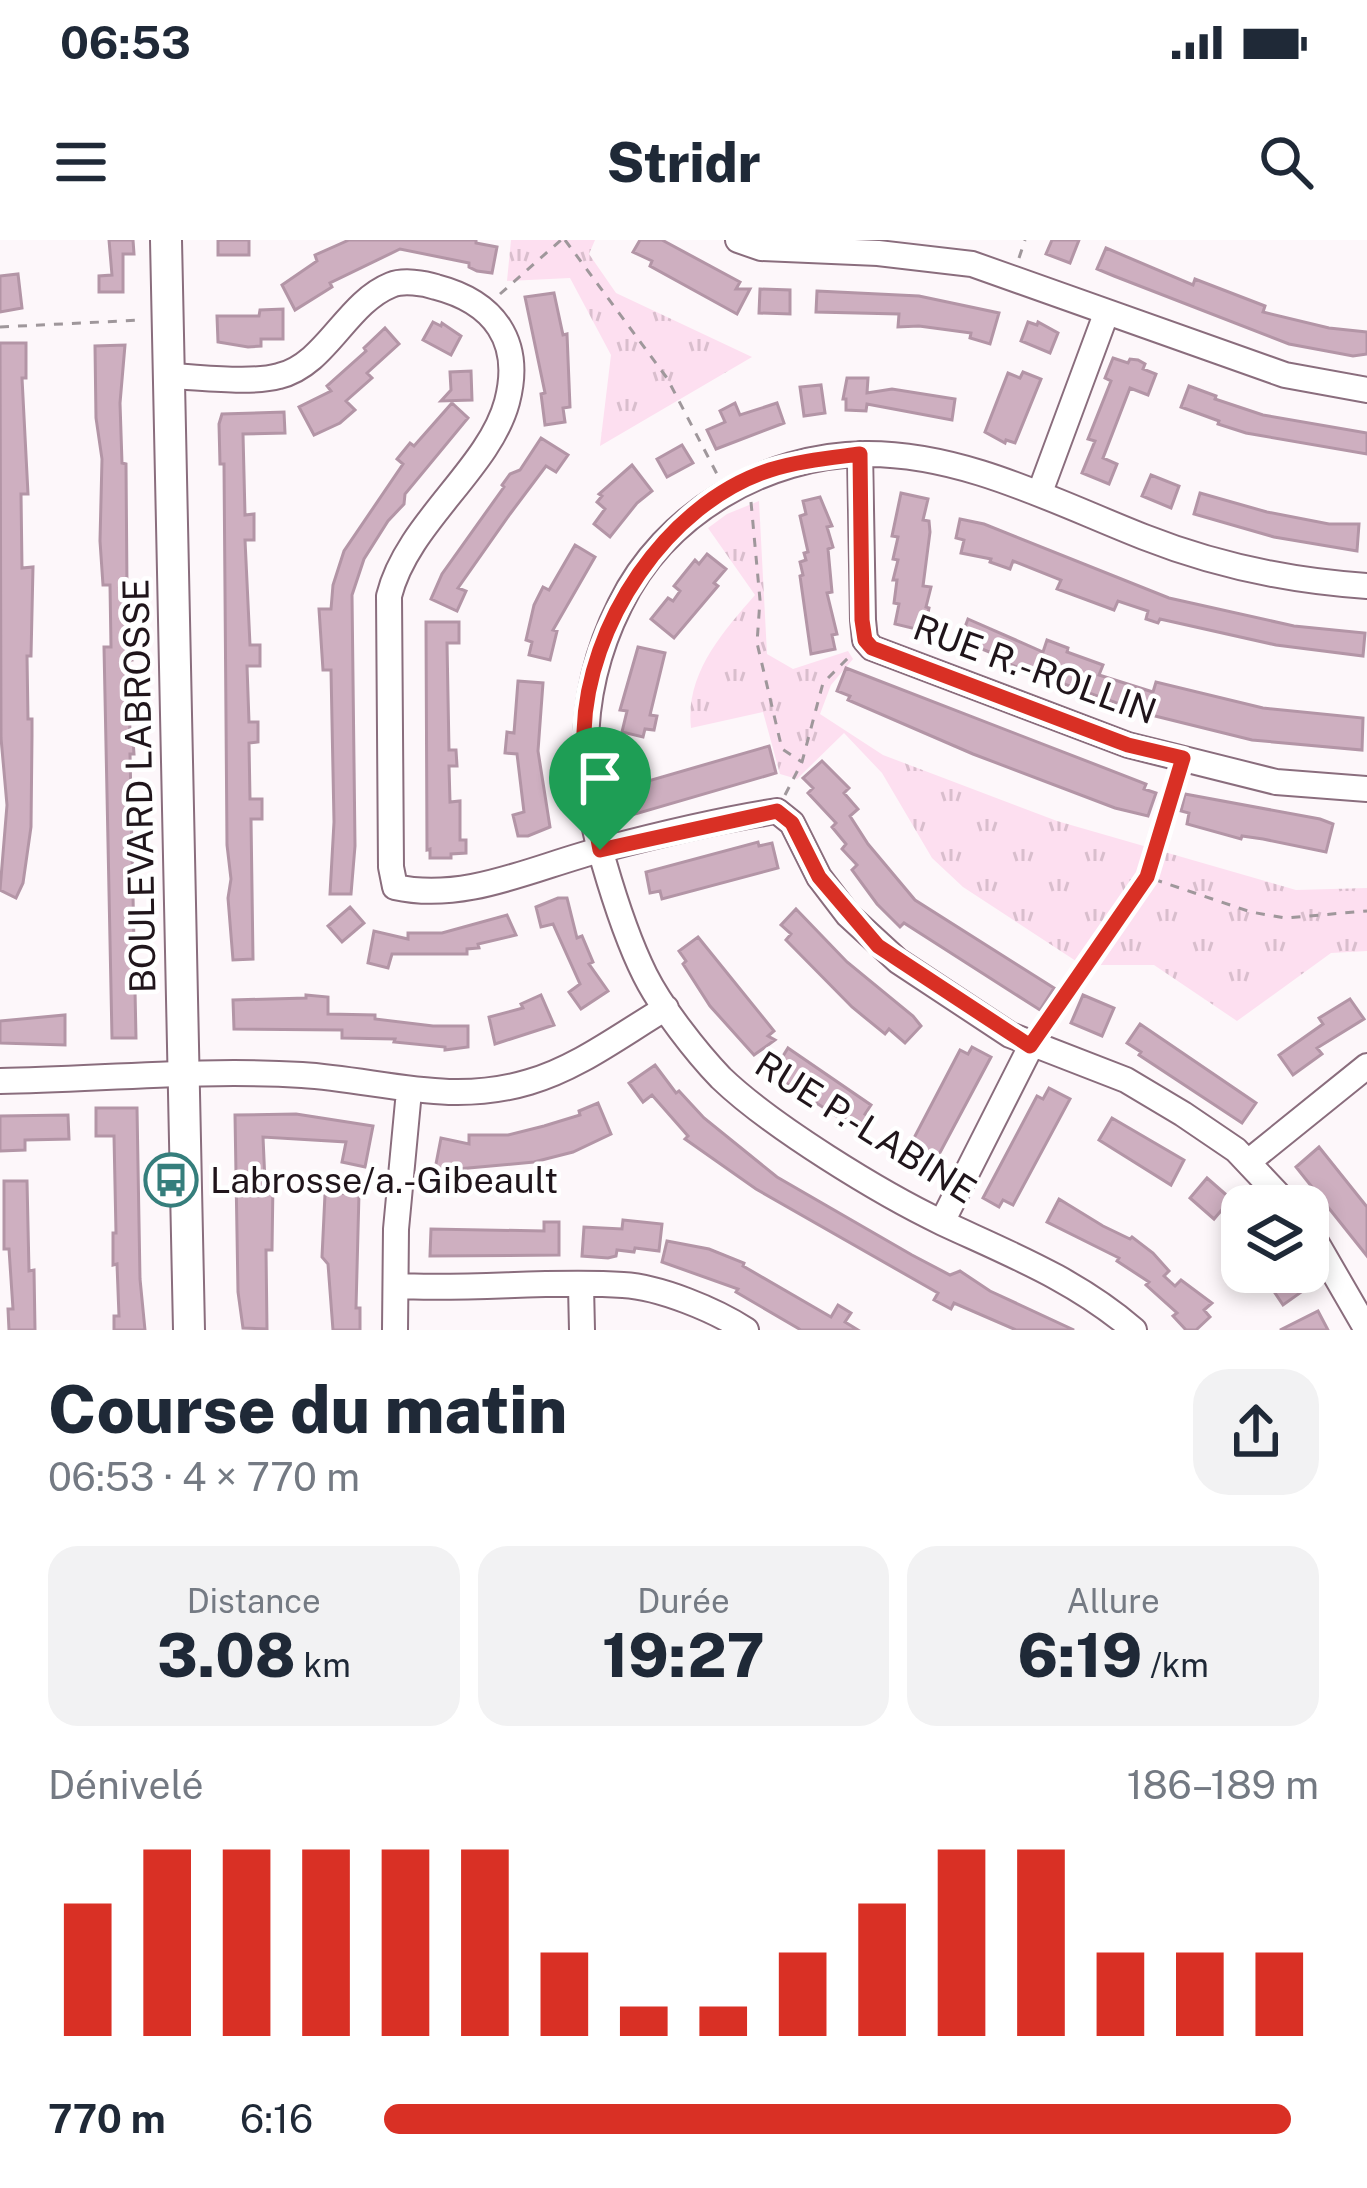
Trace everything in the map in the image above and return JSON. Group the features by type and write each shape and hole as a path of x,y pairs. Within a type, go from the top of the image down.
{"main road":[{"name":"BOULEVARD LABROSSE","path":"166,240 189,1330"}],"street":[{"path":"738,240 761,248 878,253 972,264 1285,375 1367,390"},
{"path":"169,376 279,376 302,365 361,306 394,284 426,284 457,292 485,308 501,328 508,398 497,426 403,558 389,596 395,887 443,892 504,880 600,850 777,811 792,823 819,877 878,946 1030,1046 1126,1080 1184,1114 1248,1162 1269,1185"},
{"path":"1040,492 1106,314"},
{"name":"RUE P.-LABINE","path":"1134,1330 1098,1299 1040,1265 942,1222 765,1113 720,1077 666,1008 646,977 622,922 600,850 588,788 584,732 600,644 626,592 652,557 682,525 726,491 769,470 860,454 908,455 1040,492 1146,538 1214,560 1276,576 1367,586"},
{"name":"RUE R.-ROLLIN","path":"860,454 865,640 872,648 1128,745 1276,782 1367,789"},
{"path":"0,1081 302,1075 409,1091 488,1091 531,1082 572,1065 666,1008"},
{"path":"942,1222 1030,1046"},
{"path":"1248,1162 1367,1066"},
{"path":"395,1330 395,1228 409,1091"},
{"path":"1329,1265 1366,1330"},
{"path":"397,1286 463,1290 626,1285 724,1316 746,1330"},
{"path":"581,1286 582,1330"}],"path":[{"path":"485,308 563,240 667,378 718,477"},
{"path":"0,327 168,320"},
{"path":"749,480 760,600 757,643 782,748 802,762"},
{"path":"777,811 802,762 824,683 865,640"},
{"path":"1030,1046 1147,877 1183,758"},
{"path":"1147,877 1251,912 1285,918 1367,911"}],"green space":[{"path":"511,240 595,240 589,254 616,293 752,357 600,446 611,355 570,278 507,281"},
{"path":"759,501 767,654 793,669 848,651 853,659 831,685 820,714 883,755 1057,821 1296,890 1367,888 1367,951 1331,953 1237,1021 1154,965 1082,965 963,887 932,858 882,773 844,733 797,779 780,774 763,712 691,728 700,672 755,595 708,528"}],"building":[{"path":"109,240 133,240 134,254 123,254 123,292 99,292 99,276 112,275"},
{"path":"218,240 249,240 249,255 218,255"},
{"path":"349,240 476,240 497,247 492,273 477,271 469,263 400,249 330,283 332,287 295,310 282,285 317,261 315,255"},
{"path":"640,240 662,240 740,282 736,289 750,289 737,314 650,266 652,261 633,252"},
{"path":"1052,240 1079,240 1070,263 1046,254"},
{"path":"1106,248 1193,285 1195,279 1265,306 1263,312 1367,332 1367,354 1353,356 1289,344 1114,276 1097,269"},
{"path":"18,274 22,308 0,312 0,276"},
{"path":"760,289 790,290 790,314 759,313"},
{"path":"817,291 919,296 999,313 990,344 970,338 971,333 898,327 899,314 816,312"},
{"path":"554,293 563,335 567,334 570,407 563,408 565,422 545,425 541,394 545,393 525,297"},
{"path":"283,309 283,339 261,339 261,346 248,347 218,342 217,316 259,316 260,310"},
{"path":"433,322 461,336 451,355 423,340"},
{"path":"1028,322 1058,333 1050,353 1021,341"},
{"path":"385,328 399,344 367,373 372,378 346,401 355,410 314,435 299,407 331,391 327,386"},
{"path":"0,343 26,343 26,378 22,378 28,494 21,494 22,568 33,567 31,656 27,656 31,827 23,883 16,898 0,890 7,805 1,738"},
{"path":"125,345 122,463 126,464 127,588 135,587 136,632 131,633 129,660 136,1038 112,1038 104,647 111,647 110,585 103,585 100,541 102,459 95,346"},
{"path":"1113,358 1128,363 1138,360 1145,364 1143,369 1156,374 1148,395 1130,388 1103,458 1117,464 1109,484 1082,473 1095,441 1088,439 1111,381 1105,378"},
{"path":"471,371 472,400 441,401 451,390 450,372"},
{"path":"1023,372 1041,379 1015,443 1005,443 985,432 1008,373 1020,378"},
{"path":"847,378 868,378 867,393 892,389 955,399 952,420 867,404 866,411 846,410"},
{"path":"821,385 825,413 804,416 800,387"},
{"path":"1189,386 1263,415 1367,433 1367,454 1218,424 1181,407"},
{"path":"452,403 468,418 405,494 404,504 364,559 352,595 355,846 351,894 330,894 334,822 331,670 323,670 319,609 331,609 344,551 403,464 397,459"},
{"path":"735,403 740,415 777,403 784,423 716,449 707,430 725,422 720,411"},
{"path":"284,412 285,433 243,434 245,515 254,514 254,540 245,540 250,645 260,645 260,666 247,666 249,722 258,722 258,742 249,743 250,799 262,799 262,819 251,819 253,959 233,960 227,845 224,464 220,464 219,424 222,414"},
{"path":"541,438 568,455 556,472 546,466 510,514 458,588 466,591 457,611 431,599 442,574 502,485 520,470"},
{"path":"682,445 693,463 667,477 657,459"},
{"path":"632,465 652,491 610,537 594,524 605,509 597,502 599,494"},
{"path":"1151,475 1179,486 1171,508 1142,496"},
{"path":"901,493 928,499 923,520 929,521 930,532 923,586 931,587 926,622 918,621 916,629 895,624 899,604 894,603 897,580 893,580 898,560 893,559 898,537 892,536"},
{"path":"1200,493 1267,512 1329,524 1359,524 1357,551 1274,537 1194,514"},
{"path":"820,497 832,526 827,527 833,547 828,549 832,592 827,593 837,634 832,635 835,649 811,654 800,576 800,562 808,552 800,516 806,514 803,501"},
{"path":"960,519 984,524 1169,598 1294,626 1365,633 1363,656 1276,645 1160,619 1158,623 1146,619 1148,611 1118,601 1114,610 1057,589 1061,580 1013,561 1010,569 991,559 961,553 964,540 956,538"},
{"path":"575,545 595,557 553,630 557,631 550,660 529,655 532,642 526,640 534,605 543,587 549,590"},
{"path":"707,554 726,569 714,583 718,586 674,638 651,619 668,598 673,601 680,591 674,586 695,560 699,564"},
{"path":"968,619 1043,652 1047,640 1068,648 1067,652 1103,665 1099,675 1153,692 1156,682 1263,708 1363,718 1362,750 1252,740 1147,714 998,660 999,656 960,640"},
{"path":"426,622 459,622 459,643 447,643 449,750 456,750 457,766 449,766 450,802 460,801 460,840 466,840 466,853 451,854 451,858 430,858 427,850"},
{"path":"638,647 665,653 650,715 657,716 654,730 645,729 643,737 622,732 627,711 620,710"},
{"path":"846,668 1146,784 1144,789 1156,793 1148,816 973,754 848,700 850,696 837,691"},
{"path":"518,681 543,683 538,751 550,827 528,836 518,836 513,815 524,812 517,754 505,753 507,732 514,733"},
{"path":"769,746 776,773 632,815 624,788"},
{"path":"822,761 849,788 844,793 858,809 850,816 868,844 915,900 1054,988 1040,1010 904,923 900,927 877,904 852,870 857,865 842,849 846,844 832,827 836,823 808,793 813,788 803,778"},
{"path":"1185,794 1333,824 1326,852 1241,839 1187,824 1189,813 1181,811"},
{"path":"758,842 759,846 772,843 778,868 662,899 660,891 650,893 646,872"},
{"path":"567,898 577,938 582,936 593,962 589,964 608,991 581,1009 569,992 580,984 553,924 541,927 536,907"},
{"path":"350,907 364,923 342,942 328,926"},
{"path":"796,909 847,962 913,1016 921,1026 905,1043 889,1029 885,1034 852,1007 786,940 791,934 781,925"},
{"path":"507,915 516,935 478,944 479,948 467,949 467,954 392,954 388,968 368,963 374,931 408,939 408,933 442,933"},
{"path":"698,937 774,1031 768,1036 775,1040 754,1055 710,1006 683,964 686,961 679,951"},
{"path":"541,995 554,1025 495,1044 489,1017 523,1008 521,1004"},
{"path":"1083,995 1114,1008 1102,1036 1071,1023"},
{"path":"328,997 328,1014 468,1026 468,1047 445,1050 395,1039 342,1038 342,1030 234,1029 233,1000"},
{"path":"1350,999 1364,1019 1317,1048 1322,1054 1293,1075 1279,1055 1323,1024 1319,1018"},
{"path":"65,1015 65,1045 0,1043 0,1021"},
{"path":"1140,1024 1256,1103 1242,1123 1139,1055 1127,1043"},
{"path":"972,1047 991,1057 936,1160 932,1157 926,1168 904,1157 960,1050 968,1054"},
{"path":"788,1048 871,1105 865,1114 871,1118 862,1133 783,1081 786,1075 775,1069"},
{"path":"655,1065 676,1093 777,1177 950,1275 960,1271 990,1291 1074,1330 1016,1330 954,1303 951,1309 934,1300 938,1293 756,1189 685,1139 688,1136 652,1095 643,1102 629,1083"},
{"path":"1049,1088 1070,1099 1013,1205 1003,1200 999,1207 983,1198 1037,1096 1043,1099"},
{"path":"598,1103 611,1134 573,1152 534,1162 458,1169 457,1174 435,1169 441,1138 469,1144 469,1135 508,1135 580,1115 579,1111"},
{"path":"96,1108 137,1108 145,1330 114,1330 114,1316 119,1316 117,1264 113,1265 114,1136 96,1136"},
{"path":"296,1114 373,1126 365,1167 342,1162 346,1142 263,1137 265,1182 273,1182 272,1250 266,1250 267,1329 243,1328 238,1292 235,1115"},
{"path":"68,1115 69,1139 25,1140 25,1150 0,1151 0,1116"},
{"path":"1112,1118 1184,1160 1171,1185 1099,1140"},
{"path":"1319,1147 1367,1207 1367,1256 1329,1208 1329,1185 1310,1185 1296,1167"},
{"path":"1207,1178 1221,1190 1221,1211 1214,1219 1190,1198"},
{"path":"4,1181 27,1181 35,1330 9,1330 8,1309 13,1309 9,1249 4,1249"},
{"path":"359,1193 356,1308 360,1308 360,1330 333,1330 328,1264 322,1257 325,1194"},
{"path":"1059,1199 1153,1253 1169,1271 1164,1276 1175,1286 1181,1280 1212,1303 1204,1310 1210,1317 1196,1330 1186,1330 1173,1316 1177,1313 1146,1285 1149,1282 1119,1258 1047,1222"},
{"path":"623,1220 662,1224 659,1251 635,1248 634,1252 617,1250 616,1256 608,1258 582,1256 584,1227 622,1229"},
{"path":"544,1222 559,1222 559,1255 430,1256 431,1229 544,1231"},
{"path":"667,1241 709,1249 744,1263 831,1317 838,1305 851,1313 845,1322 858,1330 801,1330 736,1292 738,1289 662,1262"},
{"path":"1275,1293 1300,1293 1283,1305"},
{"path":"1318,1311 1328,1330 1280,1330"}],"place":[{"name":"Labrosse/a.-Gibeault","path":"171,1180"}],"route":[{"path":"860,454 862,620 865,640 872,648 1128,745 1183,758 1147,877 1030,1046 878,946 819,877 792,823 777,811 600,850 584,732 600,644 626,592 682,525 726,491 769,470 814,461 860,454"}]}
